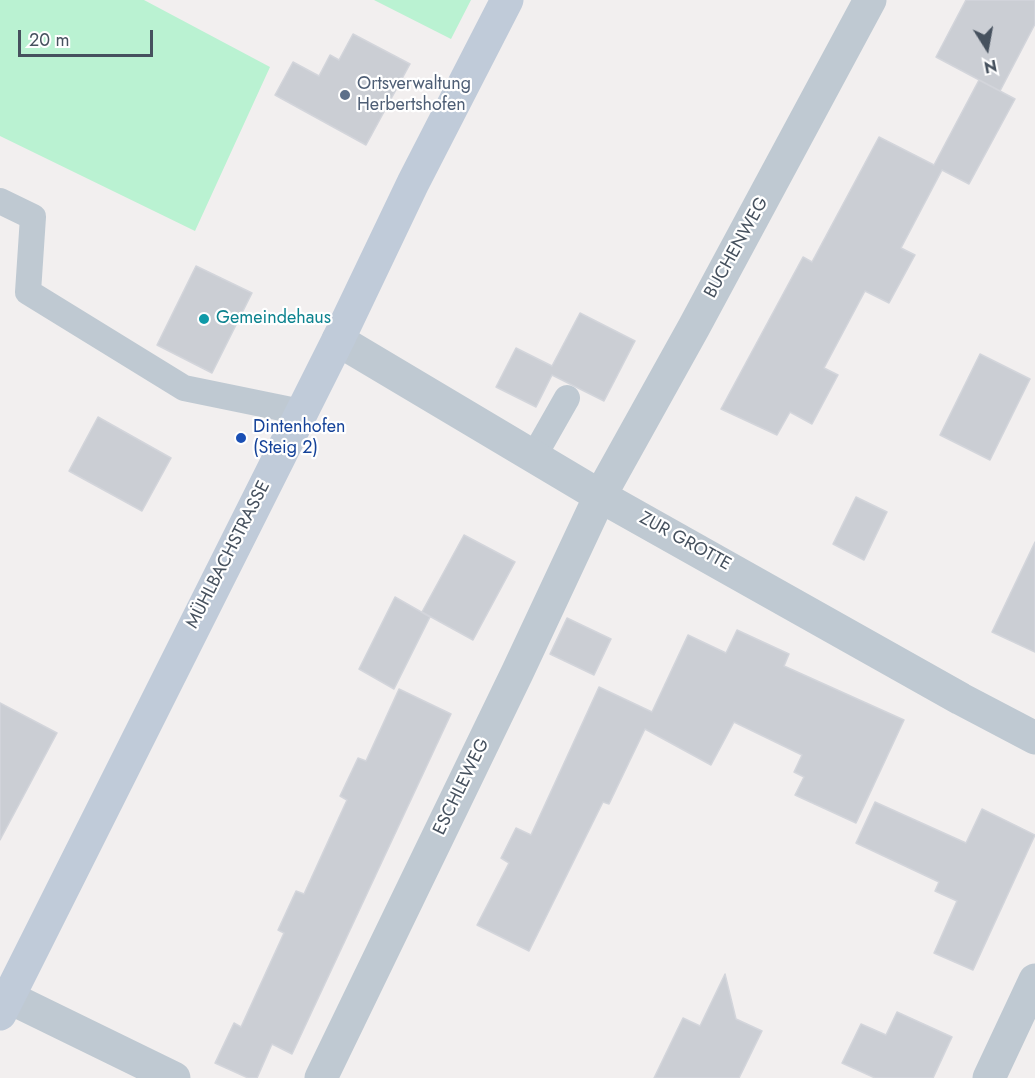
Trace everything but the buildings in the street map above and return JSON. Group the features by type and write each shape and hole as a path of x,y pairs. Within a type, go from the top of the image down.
{"main road":[{"name":"MÜHLBACHSTRASSE","path":"4,1006 338,340 413,183 507,0"}],"street":[{"name":"BUCHENWEG","path":"600,496 870,0"},
{"name":"ZUR GROTTE","path":"338,340 600,496 961,699 1035,738"},
{"name":"ESCHLEWEG","path":"321,1078 600,496"},
{"path":"988,1078 1035,980"},
{"path":"4,1006 174,1078"}],"lane":[{"path":"0,201 33,217 28,292 184,388 301,412"},
{"path":"534,456 567,398"}],"green space":[{"path":"0,0 144,0 270,67 195,231 0,136"},
{"path":"374,0 471,0 451,39"}],"place":[{"name":"Ortsverwaltung Herbertshofen","path":"345,95"},
{"name":"Gemeindehaus","path":"204,319"},
{"name":"Dintenhofen (Steig 2)","path":"241,438"}]}
